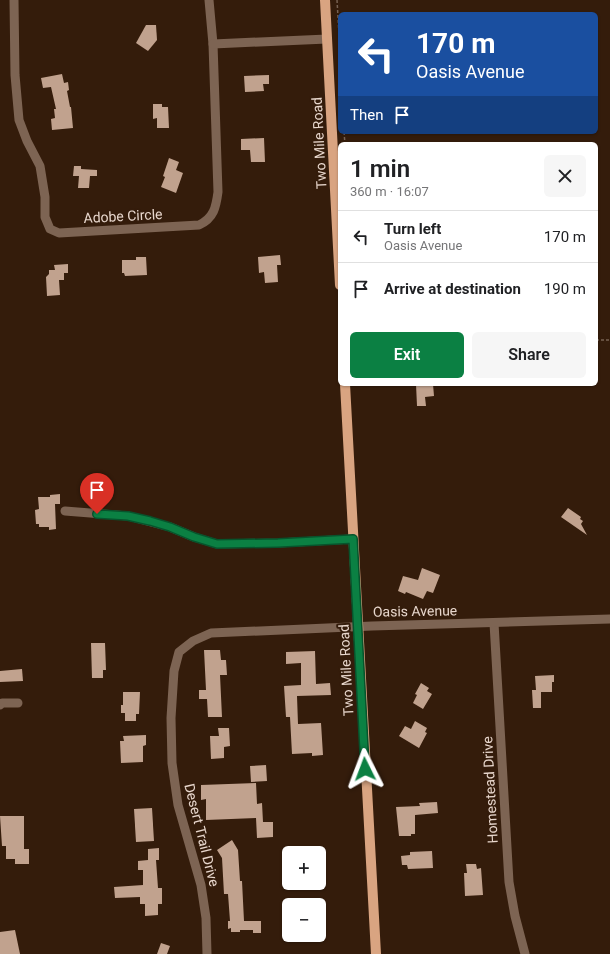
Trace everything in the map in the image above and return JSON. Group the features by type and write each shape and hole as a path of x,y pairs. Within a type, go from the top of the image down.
{"main road":[{"name":"Two Mile Road","path":"325,0 338,245"},
{"name":"Two Mile Road","path":"345,386 376,954"}],"street":[{"name":"Adobe Circle","path":"14,0 15,75 19,120 27,141 40,166 45,197 45,217 50,229 59,233 199,226 212,216 216,206 218,192 213,44 209,0"},
{"path":"213,44 327,39"},
{"path":"65,511 128,516 170,527 194,537 217,544 278,543 353,539"},
{"name":"Oasis Avenue","path":"179,652 193,641 211,633 610,619"},
{"name":"Homestead Drive","path":"494,623 509,882 514,916 525,954"},
{"name":"Desert Trail Drive","path":"179,652 174,670 172,763 178,805 201,885 206,918 207,954"},
{"path":"0,705 2,703 18,703"}],"path":[{"path":"337,0 338,17"},
{"path":"598,340 610,340"}],"building":[{"path":"146,25 156,25 157,40 148,51 136,43"},
{"path":"62,74 64,83 68,82 69,90 67,91 71,107 73,128 52,130 51,119 55,118 54,109 56,109 51,87 43,88 41,78"},
{"path":"269,75 269,84 263,84 264,91 245,92 244,76"},
{"path":"153,104 162,104 162,107 168,107 169,128 157,128 157,118 153,119"},
{"path":"264,138 265,162 251,162 250,150 241,150 241,139"},
{"path":"169,158 179,162 176,170 183,173 176,193 161,187"},
{"path":"74,166 81,166 81,169 97,170 97,176 90,176 89,188 78,188 79,176 73,176"},
{"path":"280,255 281,265 277,265 278,282 265,283 264,272 259,273 258,257"},
{"path":"136,257 146,257 147,275 125,276 124,273 122,273 122,260 136,260"},
{"path":"68,264 68,273 64,273 64,280 59,280 60,295 47,296 46,277 49,274 49,270 55,270 54,265"},
{"path":"416,386 433,386 434,396 425,397 426,406 417,406"},
{"path":"60,494 60,504 55,504 56,529 49,530 49,527 39,527 39,524 36,524 35,510 39,509 38,497 50,497 50,495"},
{"path":"568,508 581,517 580,519 583,521 581,524 587,535 561,517"},
{"path":"422,568 440,575 433,593 427,591 423,599 406,592 405,594 398,591 403,576 418,580"},
{"path":"91,643 105,643 106,670 103,670 103,678 92,678"},
{"path":"204,650 220,650 221,660 226,660 227,675 220,675 222,717 208,717 207,699 199,699 199,690 206,690"},
{"path":"315,651 316,684 330,683 331,695 297,696 298,724 321,723 323,755 312,756 312,753 292,754 290,717 286,717 284,686 301,685 301,663 286,664 286,652"},
{"path":"22,669 23,681 0,682 0,671"},
{"path":"554,675 552,692 541,692 541,708 533,708 532,690 536,690 535,676"},
{"path":"421,683 429,688 427,691 432,694 423,709 413,703 417,695 415,694"},
{"path":"123,692 140,692 139,714 136,714 136,721 125,721 125,713 121,713 121,705 123,705"},
{"path":"415,721 427,728 425,732 427,733 419,748 399,736 405,726 411,729"},
{"path":"218,728 229,728 230,746 224,747 224,758 211,759 210,736 219,736"},
{"path":"146,735 146,745 143,746 143,762 121,763 120,741 124,741 123,736"},
{"path":"266,765 267,781 251,782 250,766"},
{"path":"256,783 257,804 262,803 263,822 273,822 273,837 257,838 256,818 206,820 206,799 201,800 201,785"},
{"path":"437,802 438,813 415,815 415,834 411,834 411,836 399,836 396,807 420,806 419,803"},
{"path":"152,808 154,841 136,842 134,809"},
{"path":"0,816 24,816 24,849 29,849 29,864 15,864 15,859 6,859 6,846 2,846"},
{"path":"232,840 238,850 240,881 242,881 244,921 261,921 261,933 253,933 253,930 231,932 231,928 228,929 228,921 230,921 228,894 224,894 222,858 217,850"},
{"path":"159,848 159,860 156,860 158,888 162,888 162,904 158,904 158,915 145,916 145,904 140,904 140,897 115,898 114,887 143,885 143,870 138,870 138,861 148,860 148,849"},
{"path":"432,851 433,868 408,869 407,865 402,865 401,856 410,855 410,852"},
{"path":"466,864 476,864 477,869 481,868 483,895 465,896 464,873 467,873"},
{"path":"15,930 20,954 0,954 0,932"},
{"path":"161,943 170,946 167,954 157,954"}],"route":[{"path":"97,514 128,516 150,521 217,544 278,543 353,539 365,769"}]}
